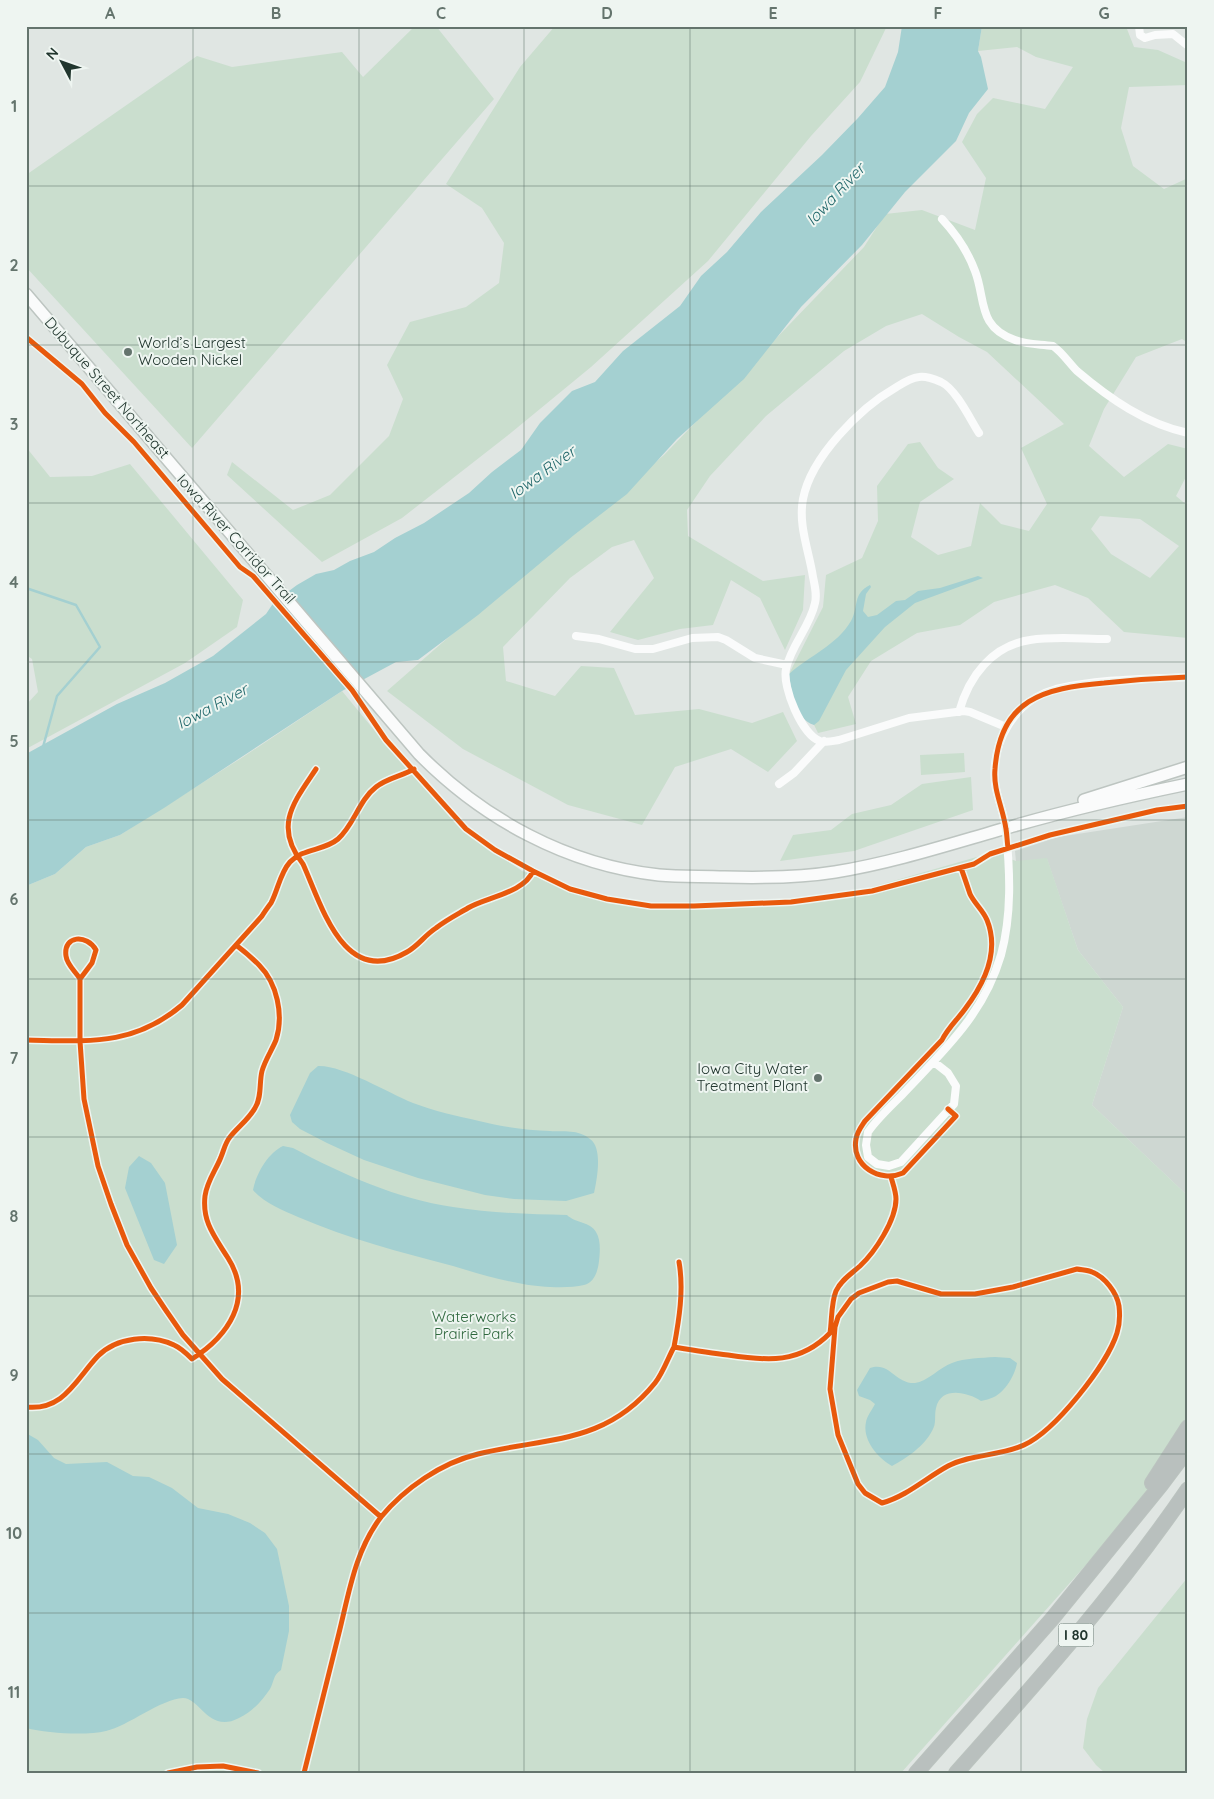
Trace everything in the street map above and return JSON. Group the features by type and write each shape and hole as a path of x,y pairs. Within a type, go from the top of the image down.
{"highway":[{"path":"1110,1547 1140,1504 1188,1427"},
{"name":"I 80","path":"916,1773 1052,1619 1188,1449"},
{"name":"I 80","path":"956,1773 1073,1639 1143,1551 1188,1489"}],"main road":[{"name":"Dubuque Street Northeast","path":"26,294 429,764 488,813 555,848 585,859 632,870 669,875 761,878 795,877 834,872 936,849 1094,804 1188,784"},
{"path":"1019,824 1091,798 1188,767"}],"street":[{"path":"1139,26 1140,36 1145,38 1155,35 1173,34 1188,46"},
{"path":"942,219 955,234 971,260 979,281 984,312 995,327 1014,340 1033,345 1053,346 1079,372 1121,404 1157,425 1188,433"},
{"path":"979,433 953,391 947,385 927,377 907,380 886,393 850,422 818,464 808,482 803,497 801,510 803,531 812,566 816,592 815,603 785,672 797,713 808,732 815,738 824,741 839,740 909,718 960,712 970,712 1006,727"},
{"path":"576,636 599,639 635,649 653,648 692,638 718,637 755,658 787,665"},
{"path":"960,712 964,695 970,682 988,661 1005,648 1030,640 1107,639"},
{"path":"934,1062 948,1073 956,1086 954,1104 902,1162 889,1166 877,1164 868,1157 866,1144 868,1132 967,1024 988,988 1000,955 1008,924 1009,894 1006,828 996,790 995,770 998,749 1006,727 1025,704 1054,690 1078,685 1188,676"},
{"path":"779,784 794,773 824,741"}],"shaded area":[{"path":"1188,817 1188,1196 1092,1105 1123,1007 1078,950 1047,859 1016,862 1015,851 1058,837"}],"green space":[{"path":"415,26 436,26 494,99 192,448 26,267 26,175 197,56 232,67 342,52 363,77"},
{"path":"555,26 887,26 860,82 811,136 708,261 591,367 402,518 322,562 227,475 232,462 293,510 330,495 389,436 403,399 387,365 410,322 466,307 499,283 504,243 482,208 446,184 520,67"},
{"path":"982,26 1129,26 1127,29 1134,47 1158,50 1185,62 1188,85 1129,87 1121,128 1133,166 1164,189 1188,178 1188,343 1182,339 1136,357 1104,409 1089,446 1124,477 1168,444 1188,449 1188,473 1176,496 1188,506 1188,638 1124,632 1088,598 1055,585 994,602 960,625 917,633 871,661 848,697 856,724 818,733 789,674 823,607 826,575 862,558 878,521 877,486 908,444 920,442 938,468 954,479 920,502 911,537 938,555 971,546 980,503 1001,524 1029,531 1047,504 1021,448 1064,424 987,352 922,314 886,326 844,351 766,416 710,476 687,510 688,536 763,581 805,575 803,610 785,650 760,598 731,580 713,625 680,629 638,640 610,632 654,578 634,540 612,547 570,578 503,647 506,681 555,696 581,666 614,668 635,715 699,709 752,723 783,712 797,741 768,772 731,749 675,767 642,825 568,805 463,749 387,691 506,587 664,455 864,247 885,214 922,210 975,230 986,178 962,142 977,114 993,98 1045,109 1073,67 1036,57 1017,47 978,51","holes":["1100,516 1140,519 1179,546 1150,578 1111,554 1091,529"]},
{"path":"26,447 50,477 92,476 130,464 243,600 237,627 185,663 26,749 26,705 38,692 32,659 26,655"},
{"name":"Waterworks Prairie Park","path":"342,691 384,742 464,831 522,871 607,899 651,906 791,902 848,894 1008,848 1008,858 1016,861 1047,858 1078,950 1123,1007 1092,1105 1188,1196 1188,1424 1140,1504 901,1773 26,1773 26,886 55,874 86,847 120,835"},
{"path":"964,753 965,772 921,775 920,755"},
{"path":"971,777 973,810 854,851 780,861 793,835 831,830 852,814 891,805 922,784"},
{"path":"1188,1577 1188,1773 1105,1773 1083,1748 1087,1719 1098,1688"}],"water":[{"name":"Iowa River","path":"902,26 982,26 978,51 988,89 969,113 956,141 905,192 862,245 801,307 744,379 677,439 627,494 574,535 478,615 418,660 396,662 342,691 164,808 120,835 86,847 55,874 26,886 26,754 117,704 165,683 213,656 266,614 274,602 297,585 316,574 334,570 350,561 374,552 395,538 424,523 469,493 492,472 521,450 540,423 572,391 595,382 623,351 680,306 701,276 727,252 761,212 822,155 858,118 885,87 898,52"},
{"path":"978,576 983,578 915,603 885,627 846,670 819,721 814,725 803,717 793,696 789,674 838,637 851,621 858,597 864,589 870,585 871,587 866,594 863,611 868,617 877,615 896,601 905,600 918,591 940,588"},
{"path":"318,1066 340,1070 366,1080 413,1103 446,1113 506,1127 581,1134 590,1139 597,1149 597,1172 594,1193 566,1201 514,1199 485,1195 418,1178 364,1160 327,1143 300,1129 292,1122 290,1115 310,1073"},
{"path":"283,1146 293,1148 350,1176 411,1198 467,1209 524,1214 567,1215 590,1226 596,1232 600,1250 596,1272 593,1279 584,1285 554,1287 523,1284 394,1250 317,1225 274,1206 257,1195 253,1190 257,1177 268,1159"},
{"path":"139,1156 151,1163 165,1183 177,1245 164,1264 154,1260 125,1188 129,1167"},
{"path":"995,1357 1010,1358 1017,1363 1009,1383 998,1395 981,1401 962,1393 943,1396 936,1408 934,1428 929,1436 915,1451 892,1466 872,1448 865,1429 867,1417 875,1404 859,1396 857,1390 870,1368 883,1368 902,1380 915,1383 924,1380 947,1365 957,1361"},
{"path":"26,1433 38,1440 54,1458 66,1464 107,1462 133,1476 149,1477 172,1488 198,1508 228,1514 250,1523 265,1533 277,1549 289,1606 289,1631 281,1670 275,1676 267,1693 260,1702 244,1716 229,1722 220,1722 206,1714 195,1703 183,1698 165,1703 115,1728 97,1733 66,1733 26,1728"}],"waterway":[{"path":"26,588 76,605 100,647 57,696 43,747"}],"cycle path":[{"name":"Iowa River Corridor Trail","path":"26,337 82,384 105,413 134,442 240,567 253,576 352,690 386,740 466,829 495,850 570,889 607,899 651,906 791,902 872,891 974,864 990,854 1050,835 1157,810 1188,806"},
{"path":"1008,848 1005,821 995,784 995,769 999,745 1006,727 1016,712 1044,694 1062,689 1082,685 1188,677"},
{"path":"316,769 294,804 288,826 289,838 303,864 318,901 338,938 351,951 367,960 385,961 407,952 452,917 476,904 522,885 533,871"},
{"path":"26,1040 69,1041 108,1039 127,1035 164,1019 182,1005 262,916 271,903 284,871 290,862 301,854 326,846 338,839 344,833 370,792 385,781 414,769"},
{"path":"948,1109 956,1116 903,1173 894,1176 877,1174 869,1170 858,1157 856,1139 865,1121 942,1040 972,999 988,967 991,956 991,932 985,916 970,894 961,868"},
{"path":"80,979 66,956 68,944 76,939 87,941 96,950 92,963 80,979 80,1041 84,1099 98,1166 127,1245 151,1288 183,1335 222,1379 381,1517"},
{"path":"26,1407 39,1407 60,1399 98,1356 124,1341 155,1339 174,1345 192,1359 216,1339 226,1328 233,1315 238,1302 235,1273 210,1229 206,1214 205,1196 227,1142 250,1116 257,1104 260,1095 262,1071 276,1040 279,1020 277,1000 265,972 236,945"},
{"path":"304,1773 354,1573 372,1530 391,1506 412,1487 437,1470 464,1458 574,1435 616,1418 636,1403 655,1383 674,1347 770,1359 795,1355 819,1343 830,1333 833,1301 838,1287 872,1253 889,1226 896,1199 891,1177"},
{"path":"674,1347 681,1294 679,1262"},
{"path":"1077,1269 1097,1274 1110,1286 1118,1301 1119,1323 1117,1333 1103,1362 1064,1412 1050,1426 1024,1445 1015,1449 957,1462 891,1500 882,1503 865,1493 858,1484 838,1435 830,1389 835,1327 838,1317 851,1299 859,1293 888,1282 897,1281 941,1294 975,1294 1013,1287 1077,1269"},
{"path":"168,1773 197,1767 223,1766 258,1773"}],"place":[{"name":"World’s Largest Wooden Nickel","path":"128,352"},
{"name":"Iowa City Water Treatment Plant","path":"818,1078"}]}
